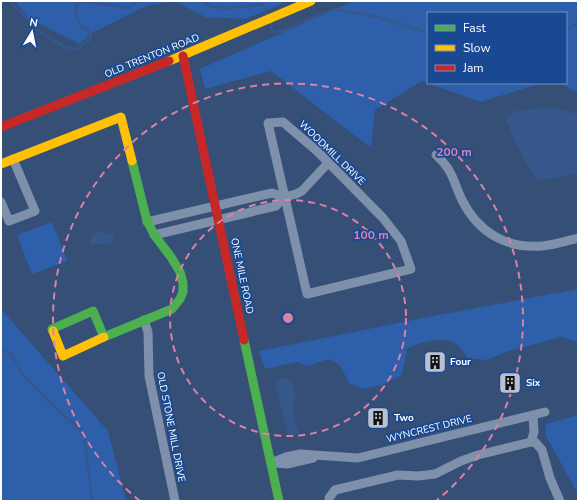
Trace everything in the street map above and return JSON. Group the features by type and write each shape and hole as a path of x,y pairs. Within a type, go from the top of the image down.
{"street":[{"name":"OLD TRENTON ROAD","path":"1,127 183,56 311,1"},
{"name":"ONE MILE ROAD","path":"183,56 279,501"},
{"path":"1,163 121,117 147,222 154,235 178,268 183,288 178,304 172,309 63,356 52,329 93,311 104,338"},
{"name":"WOODMILL DRIVE","path":"283,122 328,163 383,218 401,241 411,269 307,294 268,124 283,122"},
{"path":"436,156 447,166 453,175 463,202 472,215 485,229 500,240 534,247 551,245 578,238"},
{"path":"1,202 9,222 35,211 13,159"},
{"path":"147,222 272,193 284,197 296,194 302,191 328,163"},
{"path":"154,235 276,206 284,197"},
{"name":"OLD STONE MILL DRIVE","path":"144,320 148,332 148,376 175,501"},
{"name":"WYNCREST DRIVE","path":"271,463 287,464 318,456 358,458 545,412"},
{"path":"531,442 534,432 534,415"},
{"path":"329,501 329,498 335,490 398,475 418,476 435,474 478,454 531,442 535,442 542,450 550,478 560,501"}],"shaded area":[{"path":"15,1 175,1 146,6 90,34 80,44 29,19"},
{"path":"175,1 288,1 246,19 205,17"},
{"path":"354,1 578,1 578,93 561,84 567,84 567,12 427,12 427,83 422,81 375,110 371,148 271,71 205,89 200,69"},
{"path":"430,84 538,84 481,102"},
{"path":"550,107 578,114 578,174 537,181 516,144 506,119 515,111"},
{"path":"52,222 67,261 32,274 17,235"},
{"path":"99,232 110,233 114,237 109,245 91,245 89,242 93,235"},
{"path":"578,289 578,342 561,337 509,351 486,360 467,358 459,345 450,341 438,340 424,342 411,346 407,349 401,375 382,385 363,389 349,383 340,365 329,359 307,366 297,362 265,369 259,351 438,315"},
{"path":"1,309 108,431 126,501 2,501"},
{"path":"287,378 292,381 296,395 293,406 293,414 299,433 291,437 289,437 287,432 275,384 278,380"},
{"path":"578,415 578,494 546,436 546,424"}],"waterway":[{"path":"10,1 39,31 64,47 77,49 91,39 89,31 82,28 75,14 77,2 105,4 128,8 139,1"},
{"path":"202,1 207,5 222,8 263,4 267,16"},
{"path":"270,22 273,32 284,31 297,24 335,9 378,17 427,33"},
{"path":"567,29 578,23"},
{"path":"1,349 12,354 22,374 49,402 84,433 92,501"}],"traffic: fast":[{"path":"53,331 52,329 93,311 104,337 172,309 180,299 183,292 183,283 180,272 155,236 147,221 132,161"},
{"path":"244,340 279,501"}],"traffic: slow":[{"path":"169,61 311,1"},
{"path":"1,164 121,117 132,161"},
{"path":"53,331 63,356 104,337"}],"traffic: jam":[{"path":"183,56 244,340"},
{"path":"1,127 169,61"}],"place":[{"name":"Four","path":"435,362"},
{"name":"Six","path":"510,383"},
{"name":"Two","path":"378,418"}]}
